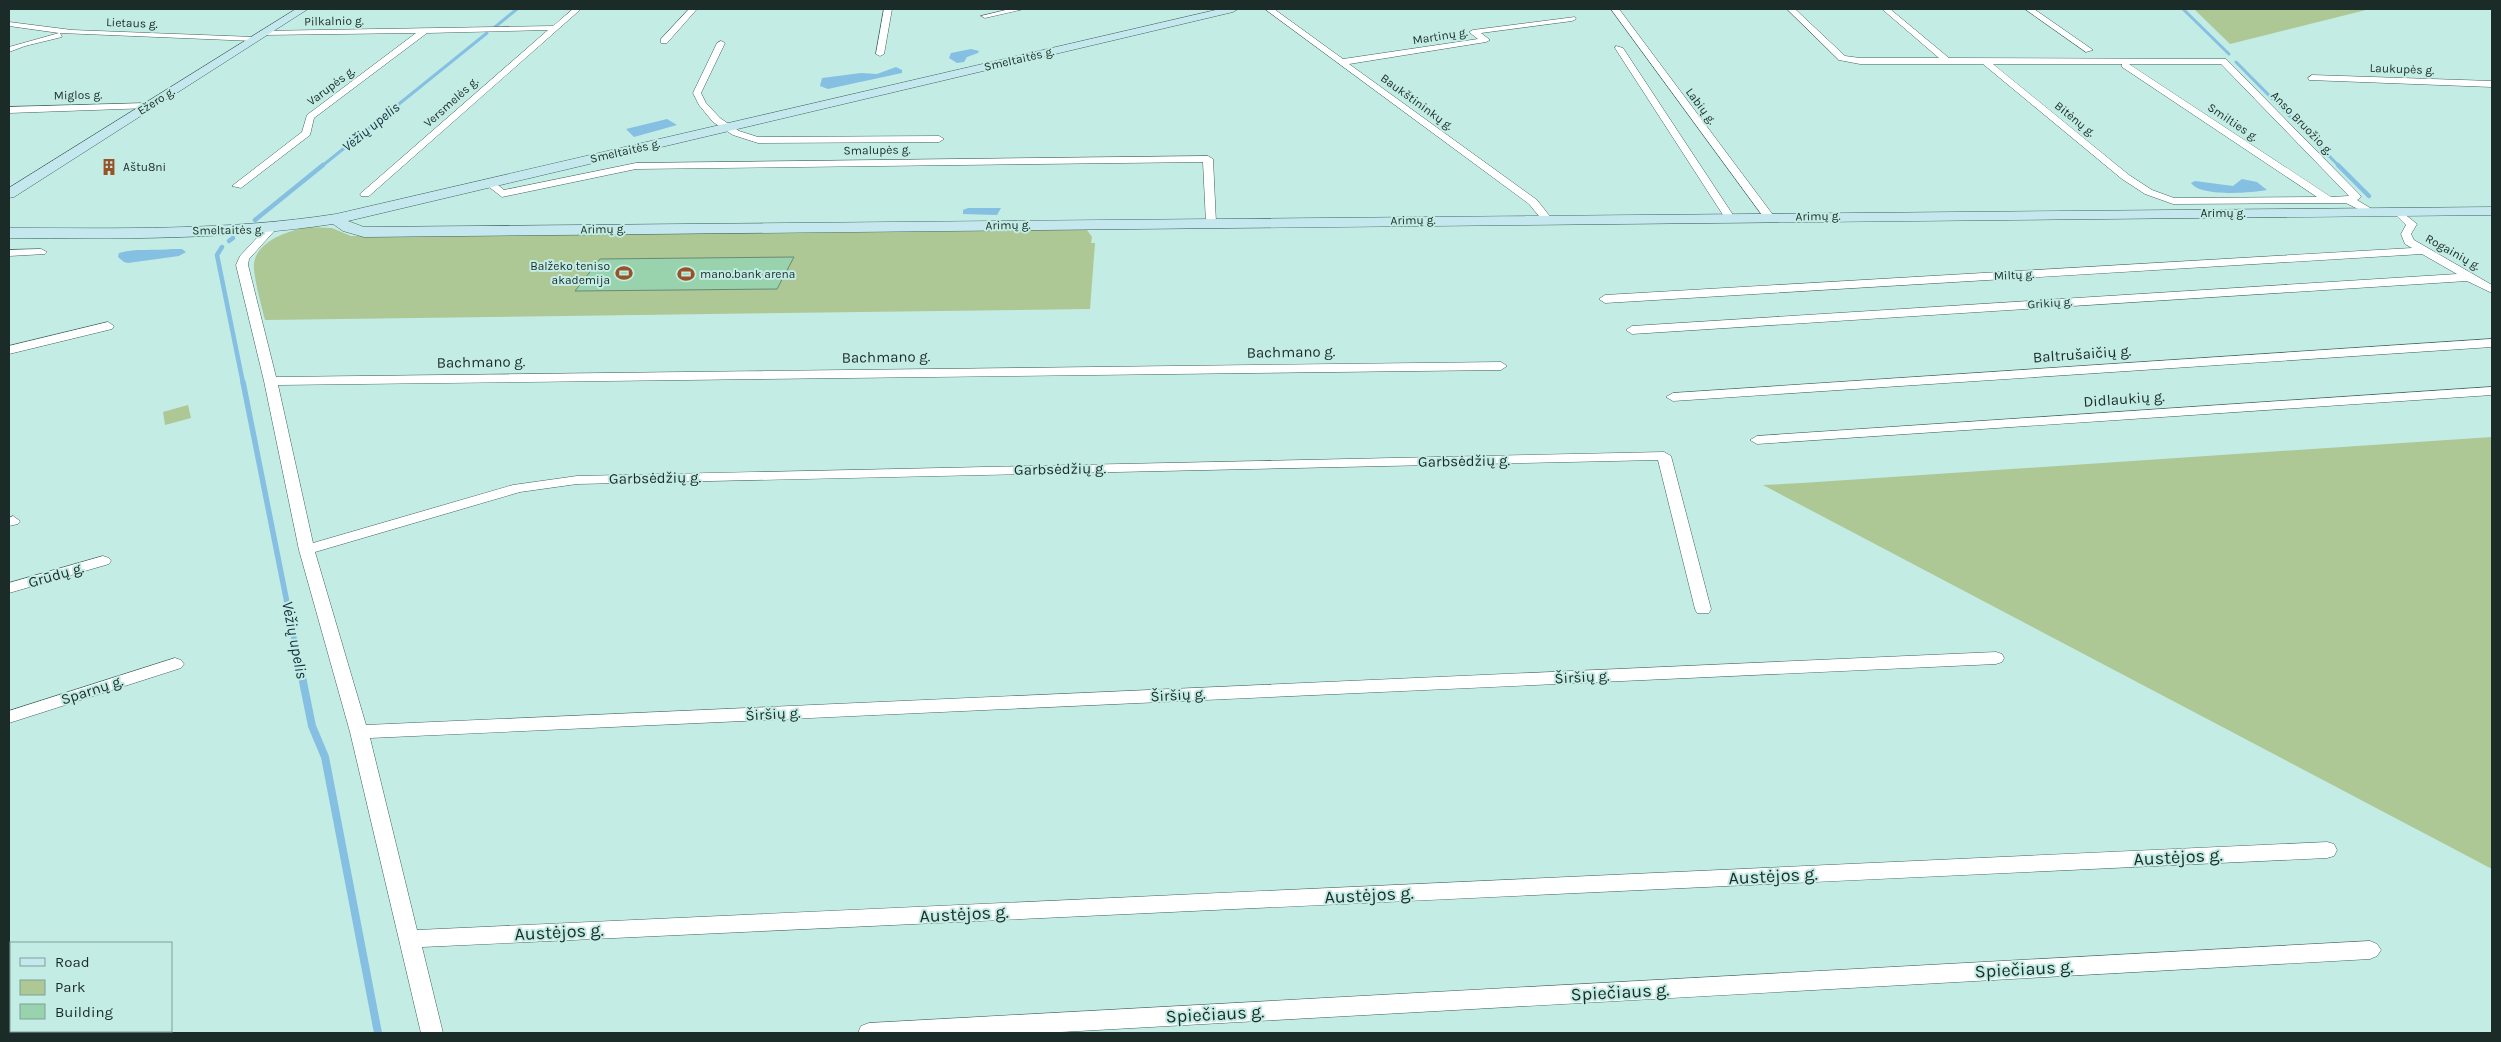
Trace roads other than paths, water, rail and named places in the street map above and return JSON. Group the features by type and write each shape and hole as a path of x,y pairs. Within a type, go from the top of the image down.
{"main road":[{"name":"Ežero g.","path":"9,194 303,9"},
{"name":"Smeltaitės g.","path":"9,233 270,229 336,219 1233,9"},
{"name":"Arimų g.","path":"336,219 348,228 364,232 2492,211"}],"street":[{"path":"554,28 577,9"},
{"path":"664,41 694,9"},
{"path":"880,54 888,9"},
{"path":"986,16 1020,9"},
{"name":"Baukštininkų g.","path":"1269,9 1533,202 1547,219"},
{"name":"Labių g.","path":"1615,9 1769,217"},
{"path":"1791,9 1842,58 1860,61 1985,61"},
{"path":"1886,9 1948,61"},
{"path":"2029,9 2089,50"},
{"name":"Martinų g.","path":"1343,62 1486,40 1472,32 1572,19"},
{"name":"Lietaus g.","path":"9,24 72,32 258,36"},
{"name":"Pilkalnio g.","path":"258,36 554,28"},
{"name":"Versmelės g.","path":"365,194 554,28"},
{"path":"9,34 45,29"},
{"name":"Varupės g.","path":"237,186 307,133 310,117 425,30"},
{"path":"9,50 22,44 72,32"},
{"name":"Smalupės g.","path":"720,42 697,93 701,103 726,127 745,137 764,140 939,139"},
{"path":"1619,48 1730,218"},
{"name":"Anso Bruožio g.","path":"1985,61 2224,61 2356,197 2348,200"},
{"name":"Bitėnų g.","path":"1985,61 2151,194 2173,201 2327,199"},
{"name":"Smilties g.","path":"2125,65 2327,199"},
{"name":"Laukupės g.","path":"2312,78 2492,84"},
{"name":"Miglos g.","path":"9,110 147,106"},
{"name":"Smalupės g.","path":"489,183 502,194 636,166 1208,159 1211,223"},
{"path":"2327,199 2348,200 2372,212"},
{"name":"Rogainių g.","path":"2398,212 2412,224 2406,234 2409,242 2492,290"},
{"path":"270,229 244,258 242,265 271,381 307,550 359,732 432,1033"},
{"name":"Miltų g.","path":"1605,299 2423,251"},
{"path":"9,253 41,252"},
{"name":"Grikių g.","path":"1632,330 2469,277"},
{"path":"9,350 108,326"},
{"name":"Baltrušaičių g.","path":"1673,397 2492,343"},
{"name":"Bachmano g.","path":"271,381 1501,366"},
{"name":"Didlaukių g.","path":"1757,440 2492,392"},
{"name":"Garbsėdžių g.","path":"307,550 518,488 577,480 1664,456 1703,609"},
{"name":"Grūdų g.","path":"9,588 103,561"},
{"name":"Širšių g.","path":"359,732 1996,658"},
{"name":"Sparnų g.","path":"9,717 175,664"},
{"name":"Austėjos g.","path":"410,940 2327,850"},
{"name":"Spiečiaus g.","path":"869,1033 2370,950"}],"water":[{"path":"971,49 979,51 967,57 964,62 957,63 949,58 951,53"},
{"path":"896,67 902,70 902,73 828,89 820,86 822,78 861,73 877,74"},
{"path":"667,119 677,125 634,137 626,129"},
{"path":"2242,179 2257,182 2267,190 2238,193 2215,192 2196,187 2191,183 2195,181 2233,186"},
{"path":"968,208 1001,208 997,215 963,214 963,210"},
{"path":"182,249 186,252 179,256 128,263 118,257 119,253 125,251"}],"waterway":[{"name":"Vėžių upelis","path":"495,27 517,9"},
{"path":"2183,9 2229,54"},
{"name":"Vėžių upelis","path":"322,166 487,33"},
{"path":"2236,62 2339,166"},
{"name":"Vėžių upelis","path":"255,220 323,165"},
{"path":"2339,166 2369,196"},
{"name":"Vėžių upelis","path":"229,241 233,238"},
{"name":"Vėžių upelis","path":"222,247 217,255 243,383"},
{"name":"Vėžių upelis","path":"243,382 300,668"},
{"name":"Vėžių upelis","path":"300,667 312,726 325,757 378,1033"}],"place":[{"name":"Aštu8ni","path":"109,167"},
{"name":"Balžeko teniso akademija","path":"624,273"},
{"name":"mano.bank arena","path":"686,274"}]}
